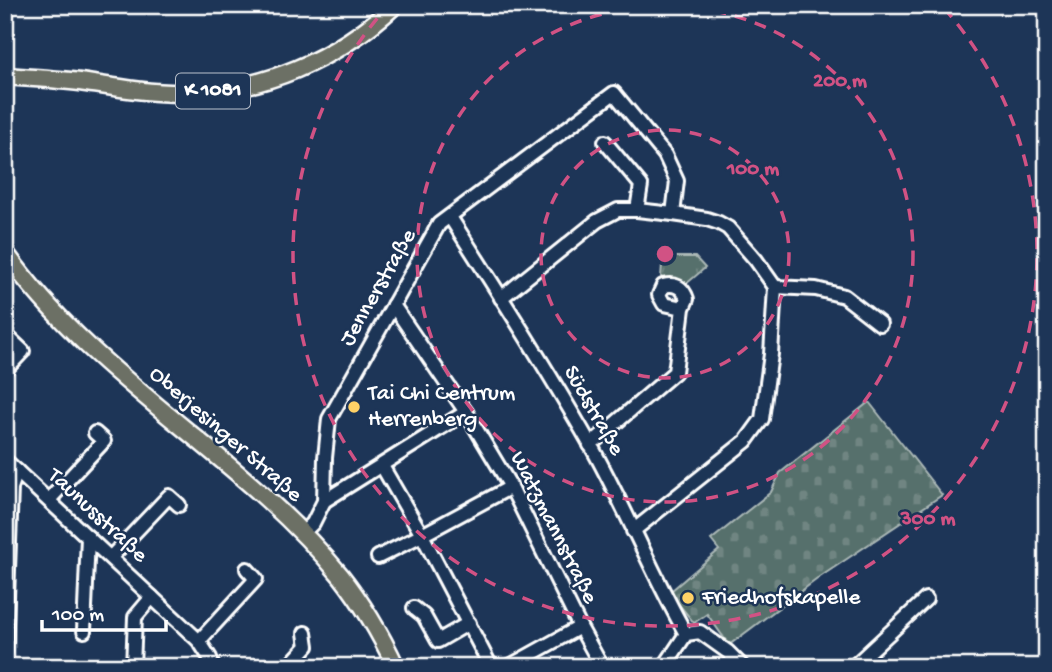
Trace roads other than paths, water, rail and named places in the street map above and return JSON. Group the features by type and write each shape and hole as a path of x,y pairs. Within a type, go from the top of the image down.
{"main road":[{"name":"K 1081","path":"7,77 41,78 167,92 208,91 244,86 289,73 332,52 358,36 395,5"},
{"name":"Oberjesinger Straße","path":"5,252 36,292 83,340 152,402 258,490 302,534 341,576 363,607 396,667"}],"street":[{"name":"Jennerstraße","path":"324,501 325,458 330,419 439,225 614,93 665,155 677,181 673,214"},
{"path":"605,142 641,186 637,211"},
{"path":"501,298 597,221 618,210 707,219 728,228 775,287 771,354 762,419 746,441 634,531"},
{"name":"Südstraße","path":"450,217 590,445 686,634"},
{"path":"775,287 816,289 844,296 880,324"},
{"name":"Watzmannstraße","path":"393,305 466,412 511,487 602,667"},
{"path":"590,445 674,372 683,308"},
{"path":"5,334 23,351 5,370"},
{"path":"302,534 313,523 324,501 466,412"},
{"path":"49,500 104,441 95,433"},
{"name":"Taunusstraße","path":"5,460 199,641 213,667"},
{"path":"382,466 422,535 491,667"},
{"path":"5,652 11,488 17,471"},
{"path":"378,557 511,487"},
{"path":"111,557 169,496 179,505"},
{"path":"84,631 88,537"},
{"path":"199,641 256,579 247,569"},
{"path":"133,667 135,617 152,597"},
{"path":"853,667 926,599"},
{"path":"414,608 424,616 438,641 469,623"},
{"path":"508,667 529,662 580,627"},
{"path":"664,667 686,634 700,632 718,643 743,667"},
{"path":"288,667 307,646 305,633"},
{"path":"5,662 9,667"}],"place":[{"name":"Tai Chi Centrum Herrenberg","path":"354,407"},
{"name":"Friedhofskapelle","path":"688,598"}]}
